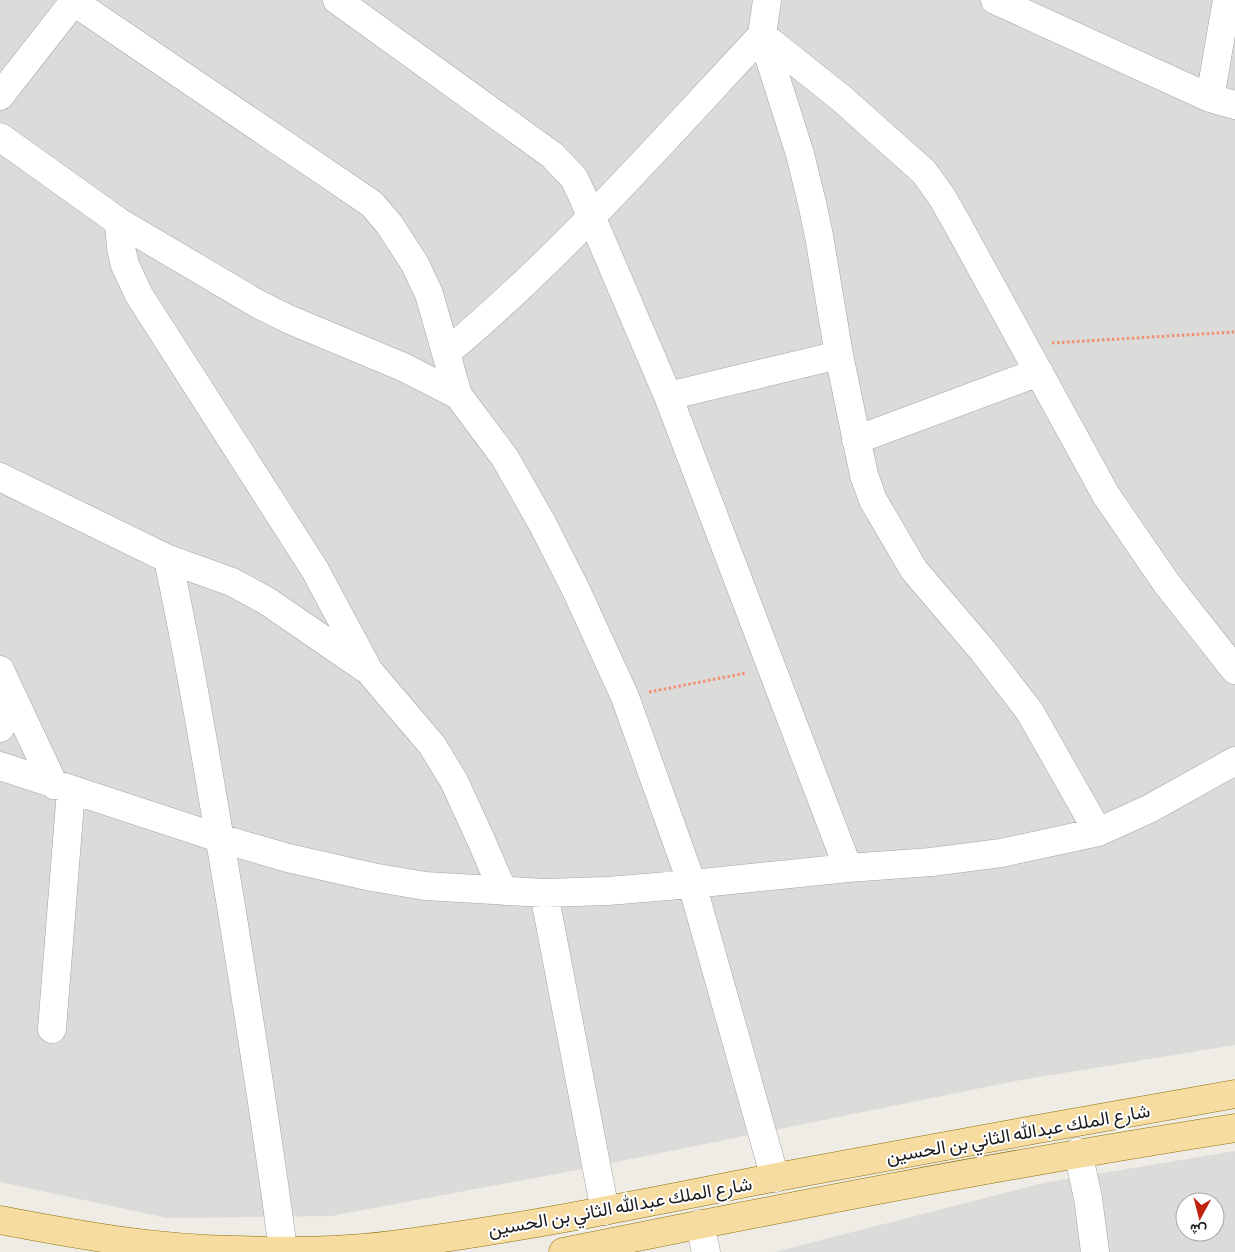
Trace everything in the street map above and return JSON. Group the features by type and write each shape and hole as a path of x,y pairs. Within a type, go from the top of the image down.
{"main road":[{"name":"شارع الملك عبدالله الثاني بن الحسين","path":"0,1220 79,1236 171,1246 234,1250 283,1250 404,1244 605,1211 1235,1094"},
{"path":"1123,1114 1127,1144"},
{"name":"شارع الملك عبدالله الثاني بن الحسين","path":"563,1252 1078,1152 1235,1128"}],"street":[{"path":"336,0 552,155 574,178 668,396 848,868"},
{"path":"767,0 762,35 800,154 812,203 838,355 864,474 873,500 914,570 983,651 1030,712 1098,832"},
{"path":"995,0 1222,102 1227,0"},
{"path":"0,96 74,1 372,204 389,224 415,264 429,294 458,395 505,458 542,523 626,697 692,884 775,1178"},
{"path":"446,354 484,322 592,217 762,35"},
{"path":"762,35 841,98 924,172 942,198 1106,495 1167,584 1235,670"},
{"path":"0,137 119,222 258,304 288,319 403,368 458,395"},
{"path":"119,222 121,248 125,265 139,295 315,570 369,671 432,746 454,781 502,891"},
{"path":"668,396 838,355"},
{"path":"856,440 1039,372"},
{"path":"0,477 168,559 232,582 267,601 369,671"},
{"path":"168,559 186,644 219,838 268,1134 283,1250"},
{"path":"0,670 15,702 62,788 52,1029"},
{"path":"0,728 15,702"},
{"path":"0,766 62,788 288,858 372,877 425,886 544,893 608,891 692,884 848,868 931,862 1001,853 1098,832 1149,809 1235,761"},
{"path":"544,893 605,1211"},
{"path":"1078,1152 1088,1198 1095,1252"},
{"path":"700,1224 706,1252"}],"path":[{"path":"1024,344 1235,332"},
{"path":"626,697 771,668"}],"shaded area":[{"path":"0,0 1235,0 1235,1045 1021,1080 572,1171 331,1216 167,1218 0,1182"},
{"path":"1235,1151 1235,1252 775,1252 1043,1183"}]}
